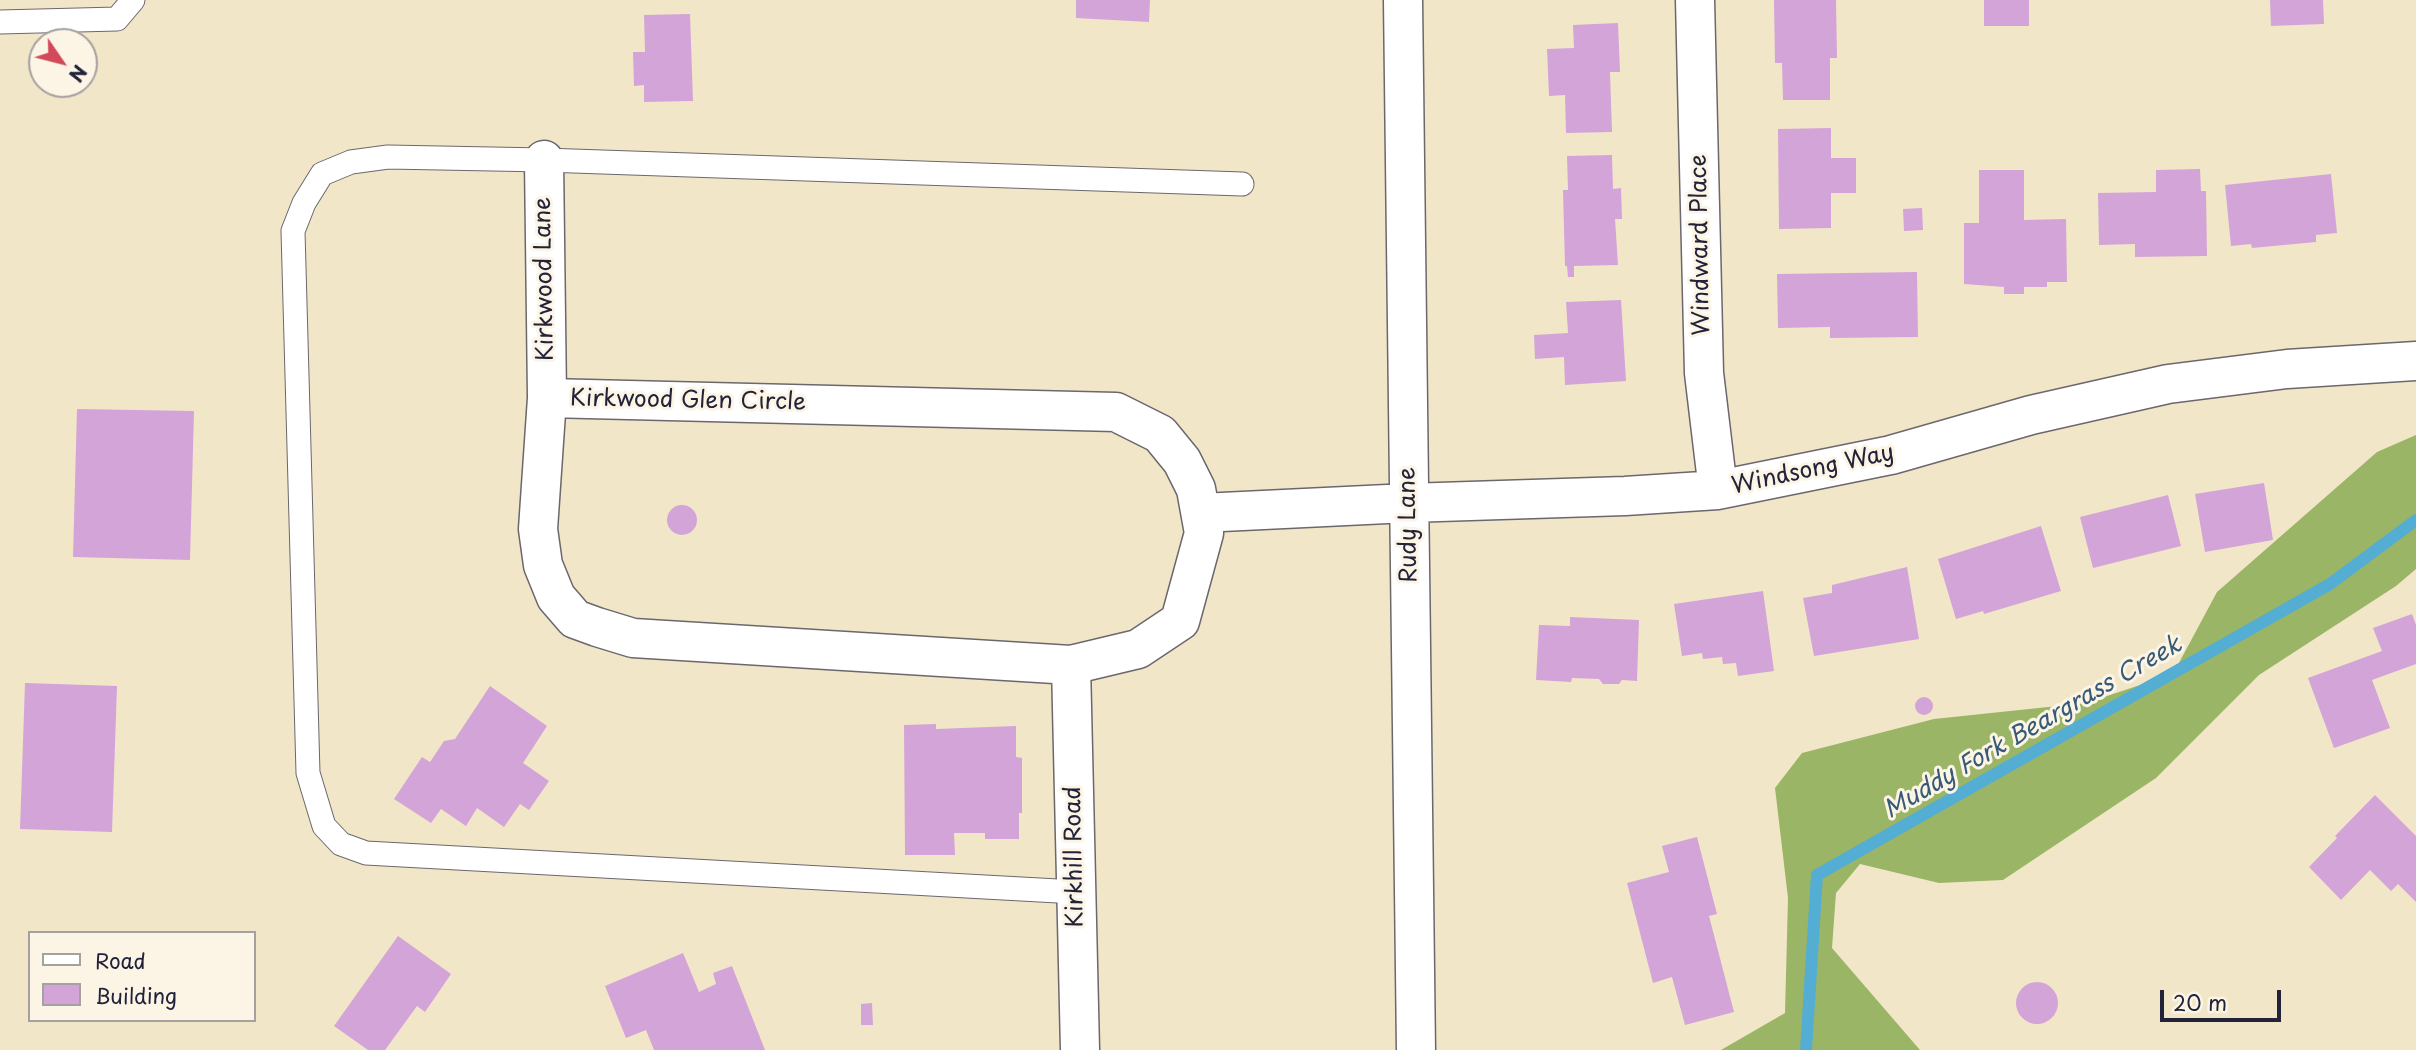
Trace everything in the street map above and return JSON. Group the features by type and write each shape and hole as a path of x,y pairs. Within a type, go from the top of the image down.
{"street":[{"name":"Rudy Lane","path":"1403,0 1416,1050"},
{"name":"Windward Place","path":"1695,0 1704,373 1718,489"},
{"name":"Kirkwood Lane","path":"544,160 547,398"},
{"name":"Windsong Way","path":"1200,513 1625,496 1718,489 1878,458 2031,415 2168,384 2287,369 2416,361"},
{"name":"Kirkwood Glen Circle","path":"547,398 1116,412 1160,434 1182,461 1196,489 1204,533 1180,621 1138,649 1071,665 633,638 575,619 555,597 543,565 538,529 547,398"},
{"name":"Kirkhill Road","path":"1071,665 1080,1050"}],"lane":[{"path":"0,22 117,19 133,0"},
{"path":"1076,892 366,853 341,844 324,826 308,773 293,231 304,203 322,174 351,162 388,157 1242,184"}],"green space":[{"path":"2416,435 2416,569 2396,586 2259,675 2156,778 2003,880 1939,883 1860,864 1836,893 1832,948 1920,1050 1721,1050 1785,1013 1788,898 1775,788 1802,753 1934,719 2086,703 2173,674 2217,592 2377,452"}],"building":[{"path":"1076,0 1150,0 1149,22 1076,18"},
{"path":"1774,0 1836,0 1837,58 1830,58 1830,100 1783,100 1782,63 1775,63"},
{"path":"1984,0 2029,0 2029,26 1984,26"},
{"path":"2270,0 2323,0 2324,24 2271,26"},
{"path":"690,14 693,101 644,102 644,85 634,86 633,52 645,52 644,15"},
{"path":"1618,23 1620,72 1610,72 1612,132 1566,133 1565,95 1549,96 1547,49 1574,48 1573,25"},
{"path":"1831,128 1831,158 1856,158 1856,193 1831,193 1831,228 1779,229 1778,129"},
{"path":"1612,155 1613,189 1621,188 1622,219 1615,219 1618,265 1574,266 1574,277 1568,277 1565,266 1563,190 1568,190 1567,156"},
{"path":"2200,169 2201,191 2206,191 2207,256 2135,257 2135,244 2099,245 2098,193 2156,192 2156,170"},
{"path":"1979,170 2024,170 2024,220 2066,219 2067,282 2047,282 2047,287 2024,287 2024,294 2004,294 2004,287 1964,284 1964,223 1979,223"},
{"path":"2331,174 2337,233 2316,235 2316,242 2252,248 2251,244 2231,246 2225,185"},
{"path":"1922,208 1923,230 1904,231 1903,209"},
{"path":"1917,272 1918,337 1830,338 1830,327 1778,328 1777,274"},
{"path":"1621,300 1626,381 1565,385 1564,357 1535,359 1534,335 1568,333 1566,302"},
{"path":"77,409 194,411 190,560 73,557"},
{"path":"2264,483 2273,540 2205,552 2195,494"},
{"path":"2168,495 2181,546 2093,568 2080,517"},
{"path":"682,505 693,509 697,520 693,531 682,535 671,531 667,520 671,509"},
{"path":"2041,526 2061,591 1984,614 1983,611 1956,619 1938,559"},
{"path":"1907,567 1919,639 1814,656 1803,598 1832,593 1832,585"},
{"path":"1763,591 1774,671 1738,676 1736,663 1723,664 1722,657 1703,659 1702,653 1682,656 1674,604"},
{"path":"2412,614 2416,625 2416,664 2372,680 2390,728 2334,748 2308,678 2382,651 2373,628"},
{"path":"1570,617 1639,620 1637,681 1622,680 1619,684 1603,684 1599,679 1572,678 1571,682 1536,680 1539,625 1570,626"},
{"path":"25,683 117,686 112,832 20,829"},
{"path":"490,686 547,726 523,763 549,781 529,810 520,804 504,827 477,808 466,826 441,809 431,823 394,799 422,757 430,762 444,741 455,739"},
{"path":"1920,697 1928,697 1933,706 1931,713 1920,715 1915,710 1915,702"},
{"path":"936,724 936,729 1016,726 1016,757 1022,758 1019,839 985,839 985,833 954,833 955,855 905,855 904,725"},
{"path":"2375,795 2416,836 2416,902 2398,884 2391,891 2370,870 2341,900 2309,867"},
{"path":"1697,837 1717,914 1709,916 1734,1012 1685,1025 1672,977 1653,983 1627,883 1669,872 1662,846"},
{"path":"398,936 451,974 425,1012 417,1006 385,1050 368,1050 334,1026"},
{"path":"683,953 699,992 716,984 713,973 732,966 765,1050 654,1050 646,1030 626,1038 605,986"},
{"path":"2037,982 2052,988 2058,1003 2052,1018 2037,1024 2022,1018 2016,1003 2022,988"},
{"path":"872,1003 873,1025 861,1025 861,1004"}],"waterway":[{"name":"Muddy Fork Beargrass Creek","path":"1806,1050 1817,875 2330,584 2416,520"}]}
